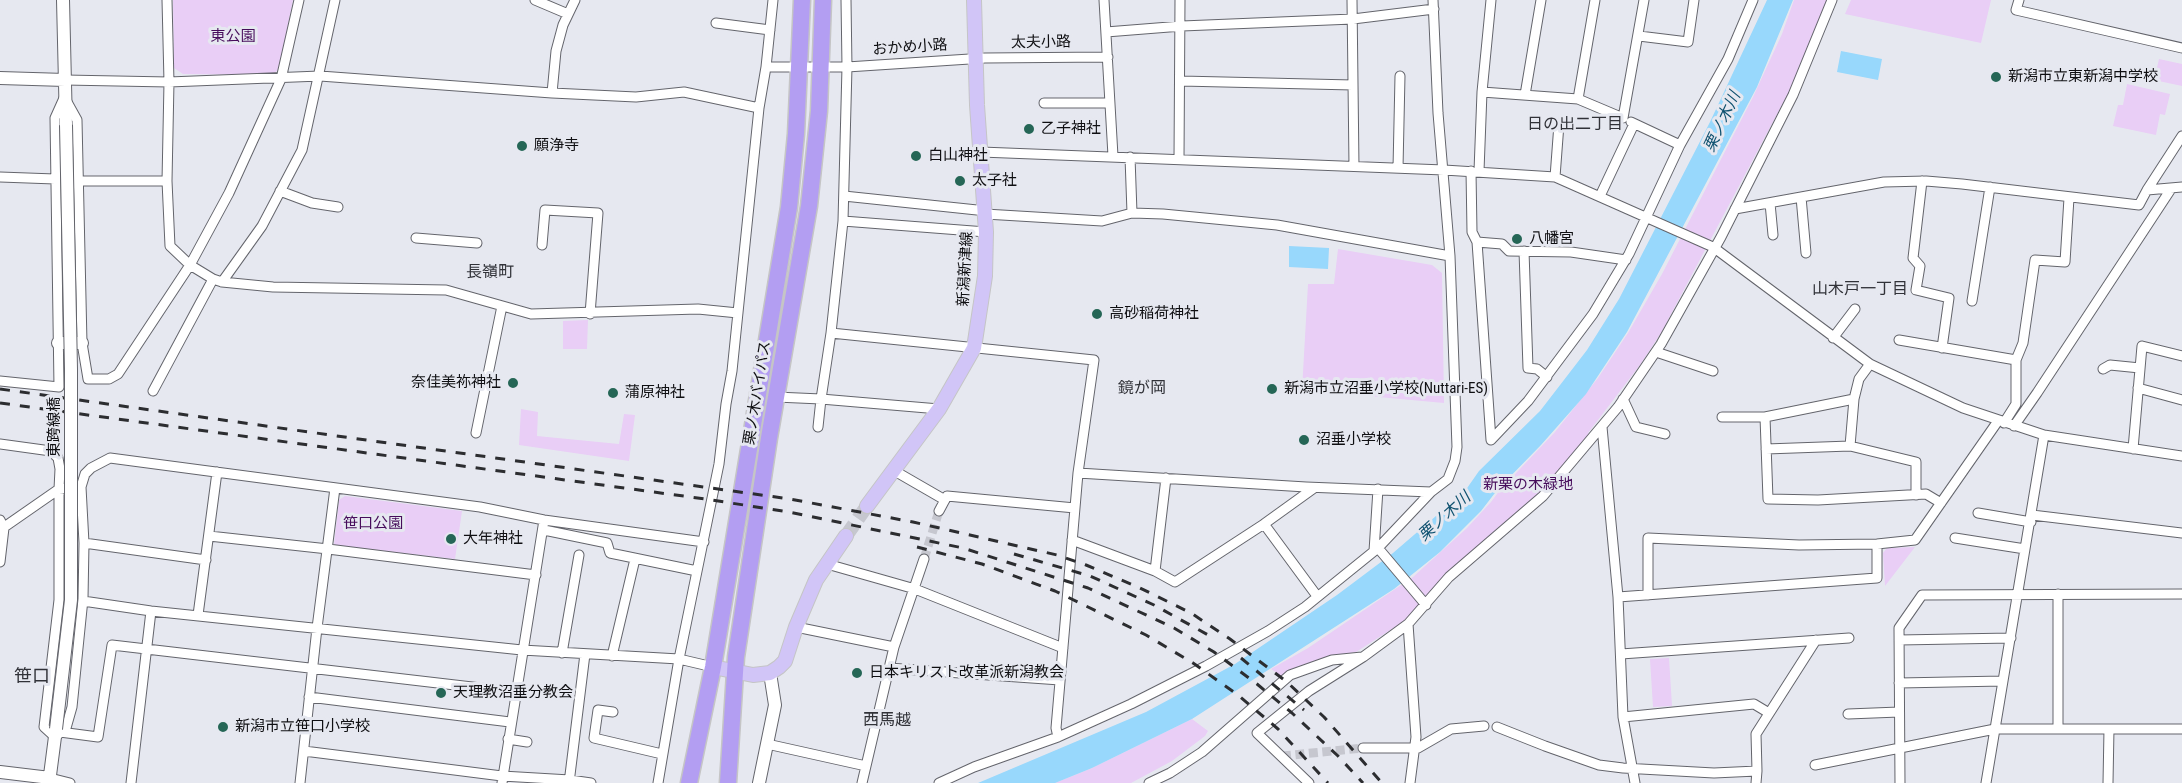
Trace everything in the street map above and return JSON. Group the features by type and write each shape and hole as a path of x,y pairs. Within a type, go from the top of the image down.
{"highway":[{"name":"栗ノ木バイパス","path":"689,783 713,667 789,207 796,134 802,0"},
{"name":"栗ノ木バイパス","path":"728,783 735,671 750,563 815,159 824,0"}],"main road":[{"name":"新潟新津線","path":"867,506 939,409 974,348 985,276 986,232 981,212 981,152 974,0"},
{"path":"713,667 753,675 770,673 785,661 796,627 816,580 846,536"}],"street":[{"name":"東跨線橋","path":"50,781 71,600 70,369 63,0"},
{"path":"167,0 169,82 167,181 170,246 190,265 217,281 273,287 446,290 531,314 698,309 738,313"},
{"path":"64,98 77,120 82,343 88,379 110,379 118,374 190,265 229,193 281,79 299,0"},
{"path":"153,391 217,281 262,226 302,150 335,0"},
{"path":"535,0 568,14"},
{"path":"552,93 556,51 575,0"},
{"path":"658,783 678,659 719,464 773,0"},
{"path":"818,427 843,221 847,67 846,0"},
{"path":"1104,0 1113,156"},
{"path":"1179,159 1182,26 1180,0"},
{"path":"1352,0 1354,166"},
{"path":"1491,0 1475,171 1472,232 1477,242 1491,440 1547,377 1593,314 1626,260 1680,145 1728,59 1753,0"},
{"path":"1526,95 1541,0"},
{"path":"1578,99 1595,0"},
{"path":"1623,118 1644,0"},
{"path":"1639,36 1688,42 1694,0"},
{"path":"1310,783 1257,733 1309,691 1363,657 1408,624 1423,601 1543,496 1602,427 1656,352 1735,209 1793,95 1832,0"},
{"path":"2019,0 2016,10 2182,48"},
{"path":"939,783 974,767 1058,737 1131,704 1268,631 1377,550 1431,492 1448,478 1455,461 1457,447 1450,256 1438,113 1433,4 1353,19 1182,26 1106,32"},
{"path":"716,23 770,30"},
{"name":"太夫小路","path":"975,59 1108,57"},
{"name":"おかめ小路","path":"766,67 821,68 975,59"},
{"path":"0,78 169,82 320,76 636,97 684,92 759,108"},
{"path":"1398,168 1400,76"},
{"path":"1180,81 1353,85"},
{"path":"1482,92 1578,99 1680,145"},
{"path":"0,381 59,387 55,118 64,98"},
{"path":"1044,103 1110,103"},
{"path":"1555,177 1559,124"},
{"path":"1600,196 1634,124"},
{"path":"1735,209 1871,183 1922,181 2139,205 2182,136"},
{"path":"981,152 1475,171 1555,177 1713,248 1870,364 1963,408 2044,435 2182,456"},
{"path":"1130,157 1132,213"},
{"path":"0,177 55,179"},
{"path":"80,182 167,181"},
{"path":"1922,181 1913,258 1920,266 1916,290 1949,298 1942,348"},
{"path":"1972,301 1990,187"},
{"path":"2147,190 2182,187"},
{"path":"1648,595 1648,538 1799,545 1877,544 1915,540 1941,503 2005,423 2037,393 2171,189"},
{"path":"280,191 312,203 338,207"},
{"path":"844,196 981,212 1102,221 1132,213 1163,213 1277,225 1450,256"},
{"path":"1801,197 1806,253"},
{"path":"2005,423 2016,404 2016,360 2023,343 2035,260 2065,262 2069,198"},
{"path":"1770,202 1773,235"},
{"path":"542,245 545,210 598,213 590,314"},
{"path":"843,221 986,232"},
{"path":"416,238 477,243"},
{"path":"1477,242 1502,244 1509,251 1571,252 1626,260"},
{"path":"1524,251 1528,368 1538,369 1547,377"},
{"path":"476,433 502,306"},
{"path":"1833,338 1855,309"},
{"path":"831,333 1094,360 1078,473 1056,728 1058,737"},
{"path":"1899,340 2016,360"},
{"path":"58,343 82,343"},
{"path":"2133,449 2142,346 2182,356"},
{"path":"1656,352 1713,371"},
{"path":"1850,446 1854,399 1859,379 1870,364"},
{"path":"2103,369 2110,366 2140,368"},
{"path":"2138,388 2182,400"},
{"path":"776,397 939,409"},
{"path":"1623,399 1636,426 1665,434"},
{"path":"1722,417 1765,417 1854,399"},
{"path":"1765,417 1768,498 1818,500 1926,494 1941,503"},
{"path":"1602,427 1618,597 1623,717 1635,783"},
{"path":"1986,783 2044,435"},
{"path":"0,444 51,452 58,458 59,600 44,727 57,733 98,737 112,645 515,692"},
{"path":"1766,449 1850,446 1916,462 1916,495"},
{"path":"57,733 66,728 72,707 83,602 84,543 81,487 85,474 110,458 480,507 544,520 704,542"},
{"path":"893,470 945,500"},
{"path":"198,615 217,472"},
{"path":"1078,473 1314,488 1431,492"},
{"path":"1155,572 1166,478"},
{"path":"0,561 2,526 59,489 81,487"},
{"path":"300,783 335,488"},
{"path":"1072,540 1155,572 1174,582 1264,524 1314,488"},
{"path":"1378,489 1377,550 1423,601"},
{"path":"939,511 947,496 1075,508"},
{"path":"1978,513 2182,533"},
{"path":"502,780 544,520"},
{"path":"1264,524 1317,596"},
{"path":"544,530 607,543 610,553 697,572"},
{"path":"209,537 328,549 536,575"},
{"path":"1955,538 2025,549"},
{"path":"84,543 206,560"},
{"path":"1618,597 1877,578 1877,544"},
{"path":"562,652 579,555"},
{"path":"612,656 635,559"},
{"path":"862,783 894,647 924,559"},
{"path":"827,564 915,589 1064,648"},
{"path":"2058,594 2058,729"},
{"path":"1900,783 1899,628 1922,595 2182,594"},
{"path":"83,602 522,650 678,659 713,667"},
{"path":"131,783 151,611"},
{"path":"1408,624 1416,737 1410,783"},
{"path":"796,627 894,647"},
{"path":"1621,654 1849,638"},
{"path":"1899,640 2011,638"},
{"path":"1756,783 1758,771 1756,734 1816,640"},
{"path":"569,781 585,654"},
{"path":"1149,783 1170,773 1202,752 1290,675 1332,660 1363,657"},
{"path":"889,668 1060,680"},
{"path":"759,783 775,705 770,673"},
{"path":"1899,683 2003,681"},
{"path":"309,697 510,722"},
{"path":"1623,717 1754,704 1769,712"},
{"path":"613,712 598,710 594,738 662,754"},
{"path":"1848,714 1899,712"},
{"path":"1363,748 1418,748 1451,729 1484,726"},
{"path":"1497,727 1599,765 1700,772 1758,771"},
{"path":"1815,765 1995,729 2182,729"},
{"path":"2108,783 2109,729"},
{"path":"508,739 527,742"},
{"path":"767,744 866,766"},
{"path":"304,751 502,780 591,783"},
{"path":"0,772 69,783"},
{"path":"1700,772 1700,783"}],"green space":[{"name":"東公園","path":"173,0 293,0 279,69 272,75 183,74 174,68"},
{"name":"新栗の木緑地","path":"1794,0 1827,0 1791,88 1661,333 1640,365 1588,433 1591,435 1539,496 1449,570 1406,620 1356,652 1323,658 1283,677 1271,669 1308,648 1413,577 1467,528 1555,432 1598,378 1628,333 1662,274 1753,97 1782,34"},
{"path":"1851,0 1991,0 1981,43 1845,14"},
{"path":"2159,59 2182,64 2182,86 2154,80"},
{"path":"2127,84 2170,94 2165,115 2160,114 2156,135 2113,126 2118,105 2123,105"},
{"path":"1338,249 1432,265 1442,273 1444,403 1302,390 1308,284 1334,284"},
{"path":"588,320 587,349 563,349 563,321"},
{"path":"521,409 538,412 537,436 619,444 624,414 635,415 629,461 519,445"},
{"name":"笹口公園","path":"345,496 462,511 455,559 334,545 339,500"},
{"path":"1915,547 1885,586 1883,553 1887,548"},
{"path":"1669,658 1672,706 1653,707 1650,659"},
{"path":"1192,719 1208,731 1205,736 1172,761 1131,783 1055,783 1092,768"}],"water":[{"name":"栗ノ木川","path":"1767,0 1793,0 1757,87 1627,332 1586,394 1498,489 1481,511 1440,552 1394,589 1192,719 1092,768 1055,783 978,783 1146,712 1235,664 1337,595 1393,553 1465,491 1479,471 1540,411 1587,350 1619,299 1710,122"},
{"path":"1841,51 1882,59 1878,80 1837,72"},
{"path":"1289,246 1329,248 1328,269 1289,267"}],"tunnel":[{"path":"846,536 867,506"},
{"path":"924,559 939,511"},
{"path":"1282,756 1363,748"}],"railway":[{"path":"0,389 790,499 913,522 1057,555 1140,588 1191,613 1230,639 1287,682 1324,717 1382,783"},
{"path":"0,403 705,499 789,512 963,548 1088,588 1174,628 1214,652 1257,684 1292,713 1363,783"},
{"path":"917,547 982,564 1055,591 1146,635 1193,663 1238,695 1278,729 1328,783"},
{"path":"1014,554 1090,576 1154,605 1210,636"},
{"path":"1241,658 1304,710"}],"place":[{"name":"新潟市立東新潟中学校","path":"1996,77"},
{"name":"乙子神社","path":"1029,129"},
{"name":"願浄寺","path":"522,146"},
{"name":"白山神社","path":"916,156"},
{"name":"太子社","path":"960,181"},
{"name":"八幡宮","path":"1517,239"},
{"name":"高砂稲荷神社","path":"1097,314"},
{"name":"奈佳美祢神社","path":"513,383"},
{"name":"新潟市立沼垂小学校(Nuttari-ES)","path":"1272,389"},
{"name":"蒲原神社","path":"613,393"},
{"name":"沼垂小学校","path":"1304,440"},
{"name":"大年神社","path":"451,539"},
{"name":"日本キリスト改革派新潟教会","path":"857,673"},
{"name":"天理教沼垂分教会","path":"441,693"},
{"name":"新潟市立笹口小学校","path":"223,727"}],"district":[{"name":"日の出二丁目","path":"1575,125"},
{"name":"長嶺町","path":"490,273"},
{"name":"山木戸一丁目","path":"1860,290"},
{"name":"鏡が岡","path":"1142,389"},
{"name":"笹口","path":"32,677"},
{"name":"西馬越","path":"887,721"}]}
